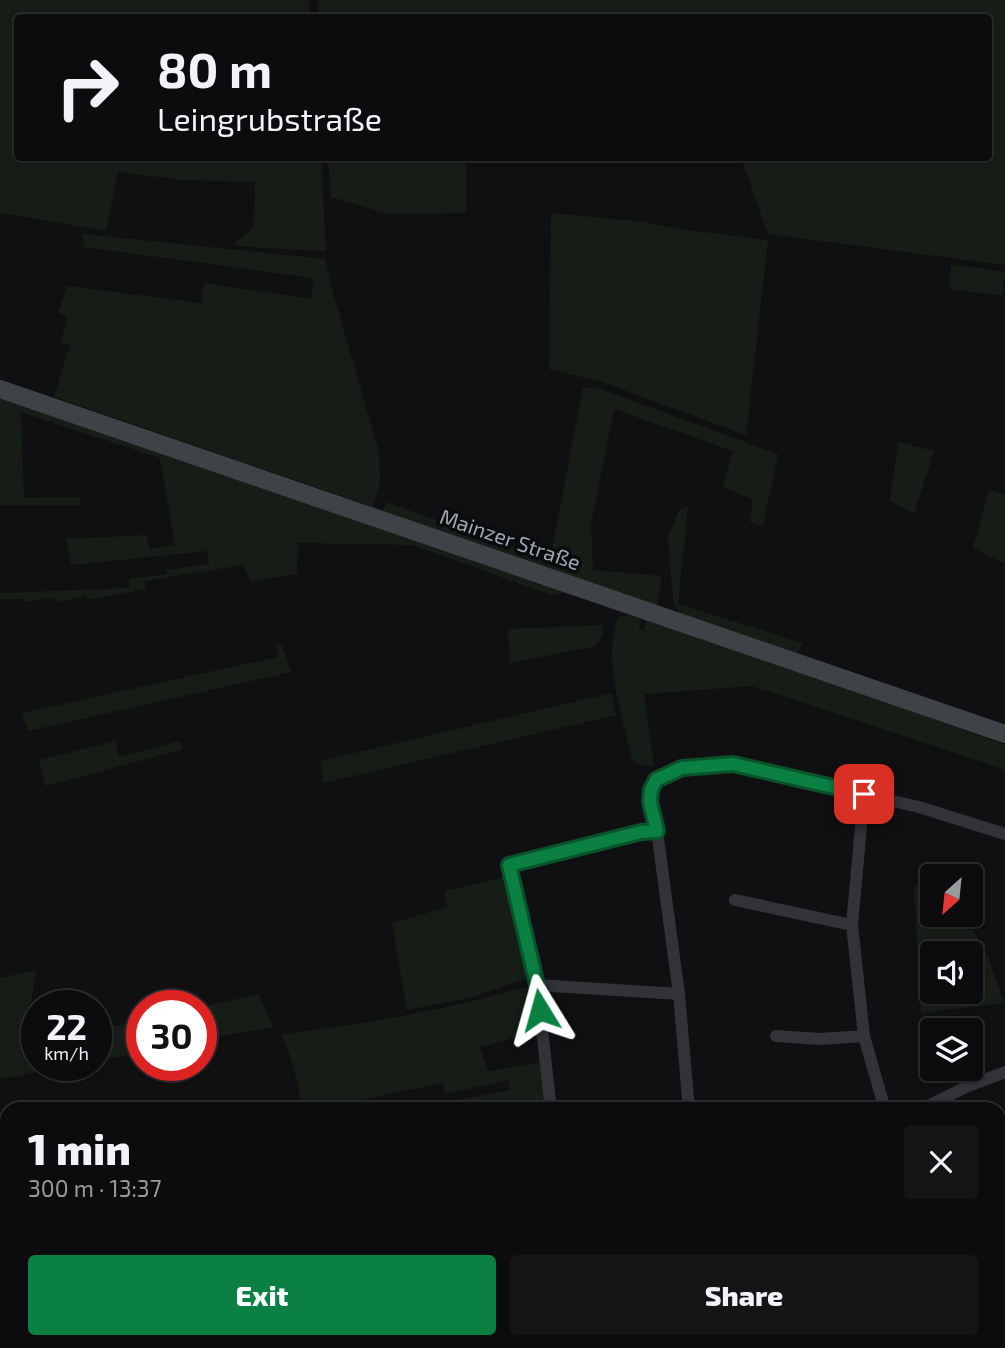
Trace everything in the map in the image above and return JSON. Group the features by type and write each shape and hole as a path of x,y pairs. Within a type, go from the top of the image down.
{"main road":[{"name":"Mainzer Straße","path":"0,389 1005,734"}],"street":[{"path":"688,1102 679,994 657,831 650,802 651,790 656,780 682,768 733,764 919,807 1005,834"},
{"path":"864,794 852,925 864,1036 883,1102"},
{"path":"550,1102 537,985 509,865 641,832 657,831"},
{"path":"735,900 852,925"},
{"path":"537,985 679,994"},
{"path":"776,1036 820,1039 864,1036"},
{"path":"936,1102 1005,1072"}],"shaded area":[{"path":"0,0 309,0 310,14 14,14 14,161 321,161 326,251 233,245 254,227 255,182 183,180 118,172 106,231 0,213"},
{"path":"318,0 1005,0 1005,265 768,234 742,161 992,161 992,14 319,14"},
{"path":"328,161 466,161 466,213 389,214 331,197"},
{"path":"551,213 645,222 768,240 746,435 602,382 549,369"},
{"path":"83,234 325,259 379,452 380,482 373,507 54,397 70,345 61,343 67,317 58,313 67,286 201,303 204,283 312,299 313,278 84,247"},
{"path":"951,264 1005,272 1002,296 949,289"},
{"path":"583,387 600,389 778,454 763,526 750,522 753,500 723,487 733,451 614,409 591,524 593,570 661,576 658,603 654,605 384,512 385,502 550,560"},
{"path":"0,396 570,592 551,595 413,545 298,543 297,574 251,581 243,565 145,581 145,589 87,600 87,596 55,602 53,598 25,602 24,599 0,599 0,593 129,588 129,579 209,564 208,551 71,565 66,539 146,535 150,549 175,545 160,458 21,412 24,498 79,497 81,505 0,505"},
{"path":"898,442 934,451 914,514 890,501"},
{"path":"989,490 1005,495 1005,564 973,548"},
{"path":"688,507 678,604 803,643 798,653 678,613 673,599 668,537 679,510"},
{"path":"628,615 640,619 639,629 644,630 647,620 796,669 1005,745 1005,770 752,686 644,694 654,766 640,765 632,760 613,669 612,651 618,617"},
{"path":"604,625 599,641 591,647 510,663 508,629"},
{"path":"282,645 291,672 28,731 22,713 278,657 276,646"},
{"path":"612,693 616,715 323,783 320,761"},
{"path":"115,741 119,757 180,741 183,749 46,786 39,760"},
{"path":"507,877 529,977 473,997 407,1010 392,923 447,907 445,891"},
{"path":"920,885 920,928 972,928 979,941 920,941 920,995 914,887"},
{"path":"983,948 1004,1003 921,1013 920,1004 983,1004"},
{"path":"36,970 33,990 21,990 21,1075 0,1079 0,978"},
{"path":"526,987 533,993 535,1032 480,1047 488,1071 540,1062 545,1102 448,1102 510,1090 508,1080 445,1094 443,1083 349,1102 301,1102 282,1034 344,1026 466,1003"},
{"path":"259,994 273,1027 217,1037 217,1003"},
{"path":"126,1023 126,1055 112,1058 112,1027"}],"route":[{"path":"540,1010 537,985 509,865 641,832 657,831 650,802 651,790 656,780 682,768 733,764 864,794"}]}
